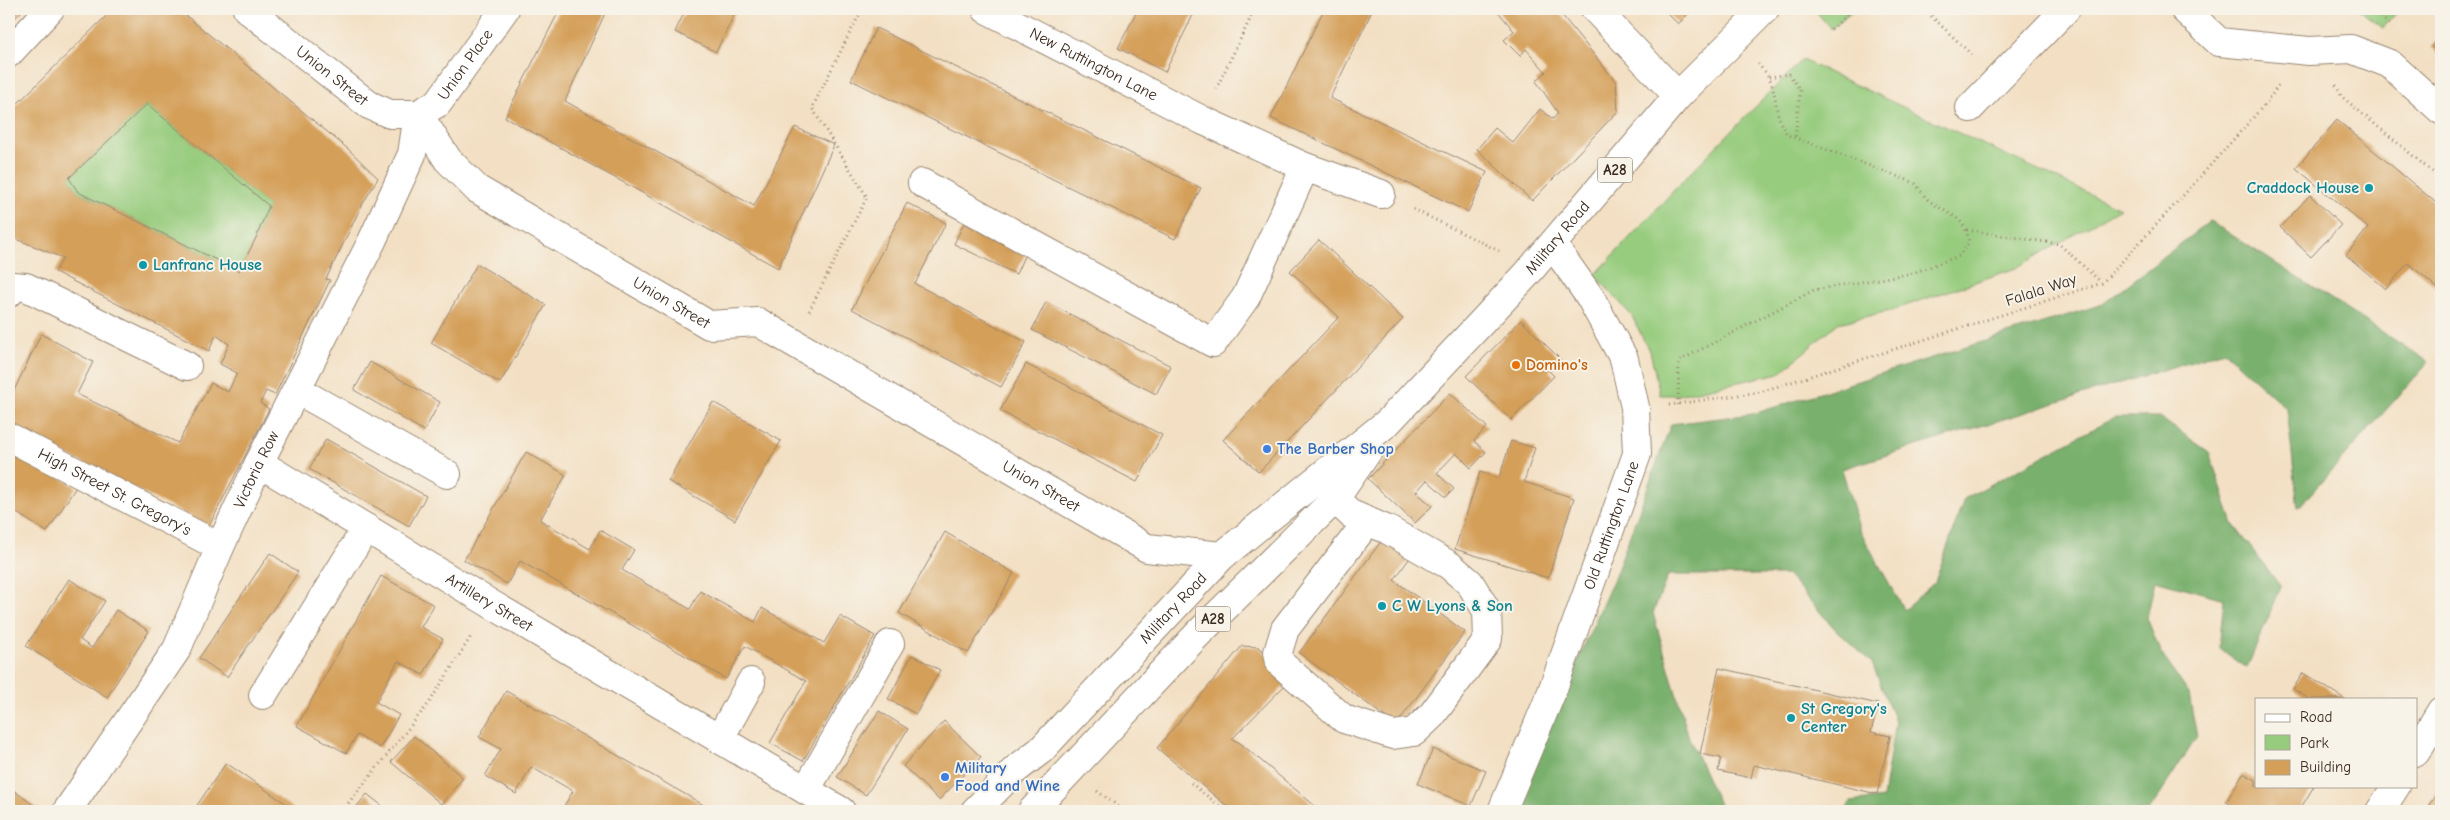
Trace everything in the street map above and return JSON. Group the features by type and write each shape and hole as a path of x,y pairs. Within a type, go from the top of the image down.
{"main road":[{"path":"9,53 50,9"},
{"name":"Union Street","path":"247,9 369,104 390,114 418,114 448,160 477,190 709,325 758,322 1147,548 1222,556"},
{"name":"Union Place","path":"418,114 438,103 505,9"},
{"name":"New Ruttington Lane","path":"986,9 1202,120 1305,167 1381,194"},
{"path":"1595,9 1678,96"},
{"name":"Military Road","path":"975,811 1015,770 1040,750 1222,556 1388,422 1553,245 1678,96 1765,9"},
{"path":"1970,108 2066,9"},
{"path":"2184,9 2219,42 2309,51 2351,48 2390,64 2441,110"},
{"name":"Victoria Row","path":"67,811 177,649 259,463 372,242 412,154 418,114"},
{"path":"922,183 1213,343 1246,297 1305,167"},
{"name":"Old Ruttington Lane","path":"1502,811 1552,694 1578,654 1637,454 1636,407 1624,359 1608,327 1553,245"},
{"path":"9,293 12,286 26,288 187,366"},
{"path":"297,390 447,474"},
{"name":"Military Road","path":"1032,811 1198,634 1335,499 1388,422"},
{"name":"High Street St. Gregory's","path":"9,437 220,548"},
{"name":"Artillery Street","path":"259,463 491,604 842,811"},
{"path":"1335,499 1351,514 1368,521 1388,530 1449,565 1470,583 1487,611 1488,638 1432,715 1414,732 1393,735 1344,719 1280,664 1278,652 1285,629 1368,521"},
{"path":"263,695 366,528"},
{"path":"806,790 890,644"},
{"path":"720,738 751,682"},
{"path":"2418,749 2441,711"},
{"path":"2380,811 2395,788"}],"path":[{"path":"793,344 867,197 812,108 862,9"},
{"path":"1202,120 1255,9"},
{"path":"1831,29 1854,9"},
{"path":"1924,9 1998,80"},
{"path":"2328,9 2362,9"},
{"name":"Falala Way","path":"1636,407 1678,405 1760,392 2102,283 2189,190 2267,102 2284,75 2309,51 2339,10"},
{"path":"1678,405 1678,361 1814,290 1914,273 1959,256 1969,243 1967,230 1954,215 1927,199 1915,184 1788,136 1779,125 1778,112 1769,77 1736,40"},
{"path":"1769,77 1789,74 1800,90 1795,139"},
{"path":"2333,80 2341,96 2441,179"},
{"path":"1381,194 1495,247"},
{"path":"1967,230 2059,244 2102,283"},
{"path":"342,811 428,703 491,604"},
{"path":"1191,783 1226,811"},
{"path":"1093,788 1125,811"}],"green space":[{"path":"1814,9 1854,9 1831,29"},
{"path":"2358,9 2400,9 2383,28"},
{"path":"1802,60 2120,208 2016,268 1890,311 1838,323 1780,373 1678,395 1660,395 1651,355 1632,316 1595,275 1692,171"},
{"path":"147,104 269,206 255,240 239,271 78,192 69,178"},
{"path":"2210,221 2429,362 2298,508 2287,409 2224,351 1842,469 1860,531 1904,610 1935,582 1964,499 2115,417 2159,417 2209,452 2233,524 2281,587 2247,668 2219,648 2224,599 2155,580 2147,618 2161,653 2189,694 2197,737 2149,811 1845,811 1851,802 1883,798 1895,721 1872,663 1836,630 1787,575 1668,575 1653,613 1689,738 1722,811 1511,811 1615,576 1671,424 1753,414 2103,304"}],"building":[{"path":"9,9 24,9 9,24"},
{"name":"Lanfranc House","path":"113,9 178,9 348,149 378,178 361,207 326,279 330,280 275,395 266,391 260,403 269,409 209,526 9,426 9,401 41,334 93,362 77,394 178,443 211,383 228,392 237,373 220,364 229,344 216,335 209,351 55,272 63,258 9,236 9,112","holes":["147,104 269,206 255,240 239,271 78,192 69,178"]},
{"path":"560,9 607,9 565,101 754,206 795,127 834,145 778,268 505,117"},
{"path":"686,9 737,9 716,52 675,32"},
{"path":"1138,9 1196,9 1165,72 1118,48"},
{"path":"1324,9 1373,9 1330,98 1487,172 1468,212 1271,118"},
{"path":"1496,9 1557,9 1616,82 1618,111 1532,201 1477,149 1495,128 1513,143 1540,109 1553,119 1558,113 1536,81 1546,72 1526,49 1520,56 1504,40 1514,31"},
{"path":"1663,9 1693,9 1678,24"},
{"path":"876,28 1201,188 1175,239 851,80"},
{"path":"2441,35 2441,56 2431,47"},
{"name":"Craddock House","path":"2337,120 2441,207 2441,291 2408,263 2386,289 2346,255 2368,228 2296,168"},
{"path":"2310,195 2341,225 2311,257 2280,227"},
{"path":"907,203 946,223 915,284 1026,342 1001,387 852,309"},
{"path":"964,223 1025,254 1016,274 954,244"},
{"path":"1319,240 1403,319 1259,472 1223,440 1339,317 1290,271"},
{"path":"477,264 546,305 500,383 431,343"},
{"path":"1046,302 1171,366 1156,394 1032,330"},
{"name":"Domino's","path":"1521,320 1561,360 1549,371 1554,376 1511,420 1466,376"},
{"path":"370,362 440,402 424,431 354,390"},
{"path":"1026,364 1162,435 1137,482 1000,411"},
{"path":"1450,393 1487,427 1474,441 1486,452 1471,468 1456,453 1437,473 1454,489 1446,497 1427,480 1416,492 1432,506 1415,523 1368,479"},
{"path":"713,402 781,441 735,520 668,481"},
{"path":"326,439 426,496 409,526 309,469"},
{"path":"1511,441 1535,448 1524,482 1574,498 1548,578 1455,549 1480,472 1499,478"},
{"path":"9,446 76,487 47,532 9,508"},
{"path":"526,452 566,475 540,520 590,549 600,530 634,550 622,570 690,609 700,591 755,622 762,608 824,643 840,616 875,636 803,761 770,743 806,681 745,646 726,679 520,561 507,584 464,560"},
{"path":"945,532 1014,573 968,653 899,613"},
{"name":"C W Lyons & Son","path":"1385,536 1412,555 1394,580 1465,632 1396,725 1299,653"},
{"path":"270,553 298,572 227,677 199,658"},
{"path":"381,576 434,605 421,627 443,639 423,675 398,661 376,702 399,715 380,748 357,735 346,753 297,726"},
{"path":"69,579 105,601 80,640 92,648 116,610 149,631 107,697 26,646"},
{"path":"1242,646 1259,647 1291,679 1232,739 1240,743 1321,811 1233,811 1157,748"},
{"path":"912,655 940,670 916,714 888,699"},
{"name":"St Gregory's Center","path":"1719,668 1878,704 1871,732 1890,736 1877,794 1754,765 1751,778 1718,771 1721,758 1700,754"},
{"path":"2303,673 2343,698 2307,698 2293,689"},
{"path":"506,691 714,811 561,811 573,791 531,767 516,794 485,776 501,749 479,737"},
{"path":"879,711 908,729 866,795 837,777"},
{"path":"944,721 981,757 939,800 903,766"},
{"path":"414,736 463,778 441,804 391,762"},
{"path":"1433,749 1486,771 1471,806 1418,784"},
{"path":"226,763 294,809 293,811 193,811"},
{"path":"2243,773 2255,779 2255,788 2313,788 2299,811 2242,811 2226,802"},
{"path":"2441,786 2441,811 2425,811 2436,794"},
{"path":"12,789 40,810 9,811 9,793"},
{"path":"367,794 389,811 353,811"}],"place":[{"name":"Craddock House","path":"2369,188"},
{"name":"Lanfranc House","path":"143,265"},
{"name":"Domino's","path":"1516,365"},
{"name":"The Barber Shop","path":"1267,449"},
{"name":"C W Lyons & Son","path":"1382,606"},
{"name":"St Gregory's Center","path":"1791,718"},
{"name":"Military Food and Wine","path":"945,777"}]}
